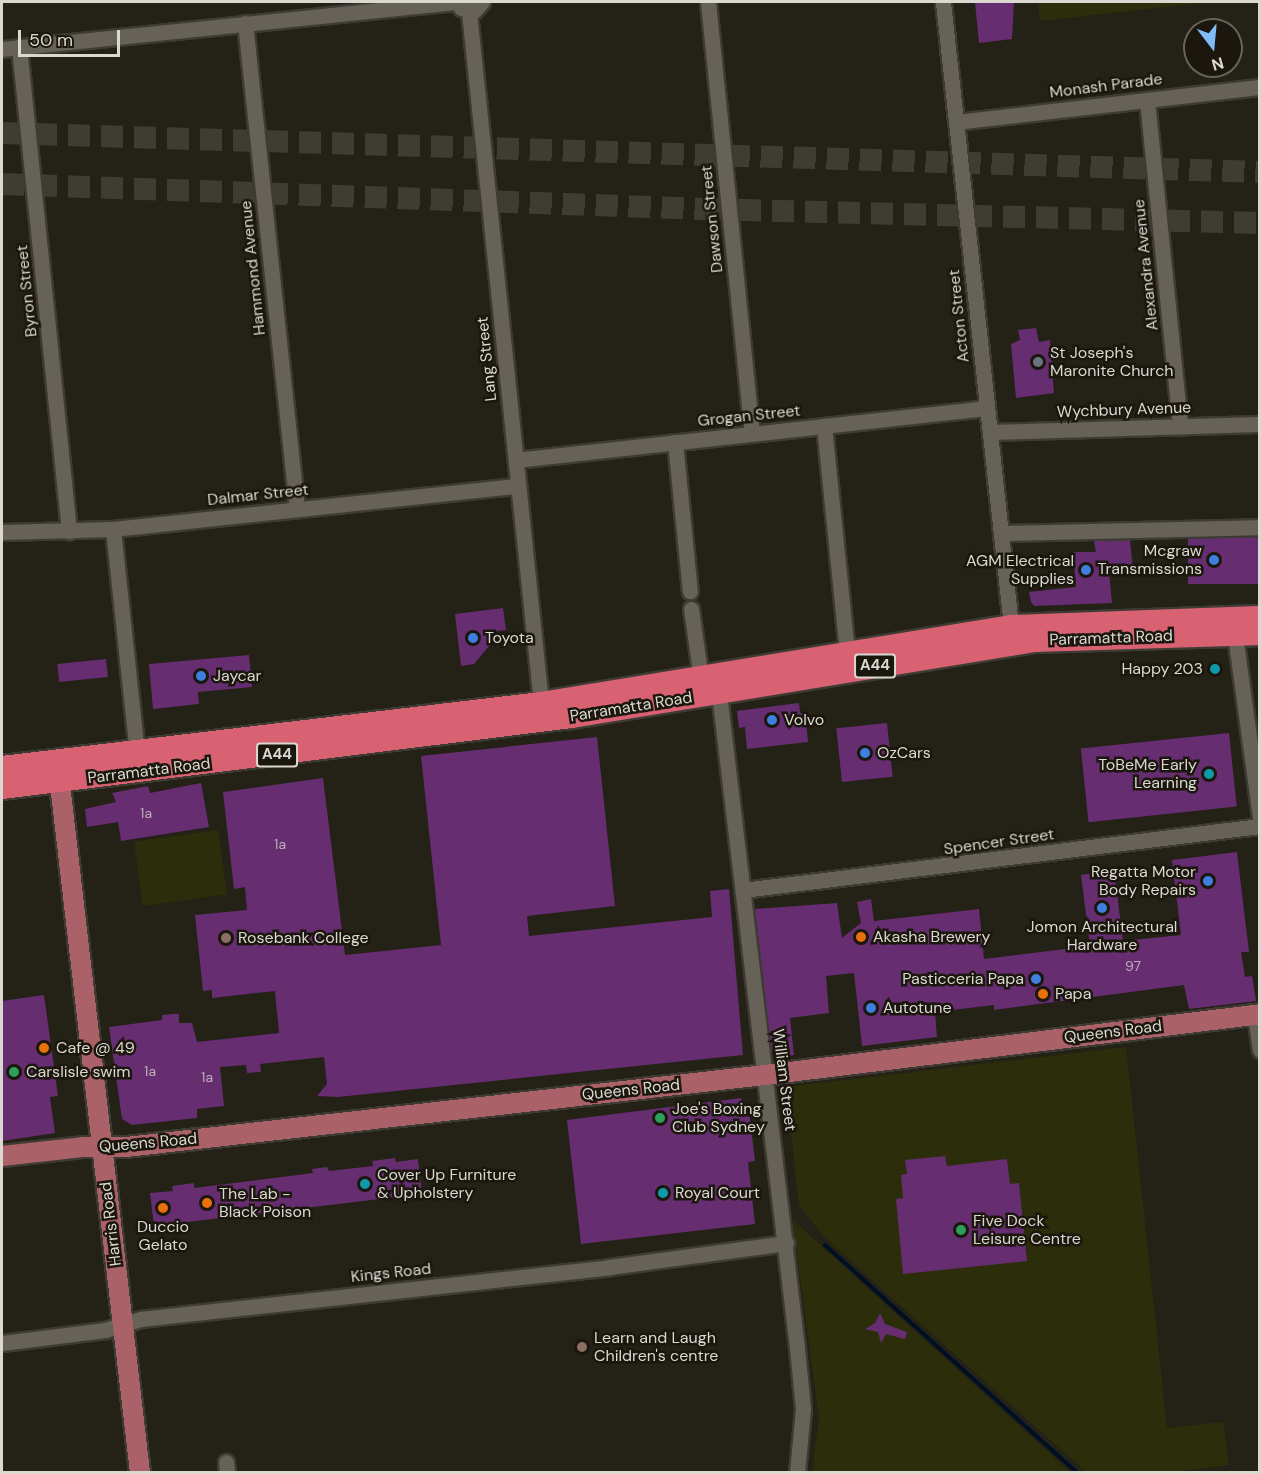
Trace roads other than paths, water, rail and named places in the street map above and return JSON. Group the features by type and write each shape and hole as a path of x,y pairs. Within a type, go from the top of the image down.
{"highway":[{"name":"Parramatta Road","path":"2,788 137,752 541,703 1011,626 1260,617"},
{"name":"Parramatta Road","path":"2,767 59,772 560,719 1036,640 1260,634"}],"main road":[{"name":"Harris Road","path":"59,772 140,1473"},
{"name":"Queens Road","path":"2,1156 102,1148 765,1075 1257,1015"}],"street":[{"path":"2,49 245,23 318,9 462,5 482,2"},
{"name":"Dawson Street","path":"708,2 752,434"},
{"name":"Acton Street","path":"943,2 1011,626"},
{"name":"Lang Street","path":"462,5 516,460 541,703"},
{"name":"Hammond Avenue","path":"245,23 297,508"},
{"name":"Byron Street","path":"19,47 69,531"},
{"name":"Monash Parade","path":"956,122 1260,87"},
{"name":"Alexandra Avenue","path":"1147,100 1180,426"},
{"name":"Grogan Street","path":"516,460 987,408"},
{"name":"Wychbury Avenue","path":"990,432 1260,424"},
{"path":"824,426 847,653"},
{"path":"675,442 690,591"},
{"name":"Dalmar Street","path":"2,532 113,529 518,486"},
{"path":"1001,533 1260,526"},
{"path":"113,529 137,752"},
{"path":"692,609 701,678"},
{"path":"1235,635 1260,818"},
{"name":"William Street","path":"719,693 786,1243 803,1409 797,1473"},
{"name":"Spencer Street","path":"744,890 1260,826"},
{"path":"1257,1015 1260,1050"},
{"name":"Kings Road","path":"2,1343 123,1325 141,1319 609,1267 786,1243"}],"waterway":[{"path":"825,1245 1076,1472"}],"tunnel":[{"path":"2,133 1260,172"},
{"path":"2,184 706,209 1260,223"}],"place":[{"name":"St Joseph's Maronite Church","path":"1038,362"},
{"name":"Mcgraw Transmissions","path":"1214,560"},
{"name":"AGM Electrical Supplies","path":"1086,570"},
{"name":"Toyota","path":"473,638"},
{"name":"Happy 203","path":"1215,669"},
{"name":"Jaycar","path":"201,676"},
{"name":"Volvo","path":"772,720"},
{"name":"OzCars","path":"865,753"},
{"name":"ToBeMe Early Learning","path":"1209,774"},
{"name":"Regatta Motor Body Repairs","path":"1208,881"},
{"name":"Jomon Architectural Hardware","path":"1102,908"},
{"name":"Akasha Brewery","path":"861,937"},
{"name":"Rosebank College","path":"226,938"},
{"name":"Pasticceria Papa","path":"1036,979"},
{"name":"Papa","path":"1043,994"},
{"name":"Autotune","path":"871,1008"},
{"name":"Cafe @ 49","path":"44,1048"},
{"name":"Carslisle swim","path":"14,1072"},
{"name":"Joe's Boxing Club Sydney","path":"660,1118"},
{"name":"Cover Up Furniture & Upholstery","path":"365,1184"},
{"name":"Royal Court","path":"663,1193"},
{"name":"The Lab - Black Poison","path":"207,1203"},
{"name":"Duccio Gelato","path":"163,1208"},
{"name":"Five Dock Leisure Centre","path":"961,1230"},
{"name":"Learn and Laugh Children's centre","path":"582,1347"}]}
